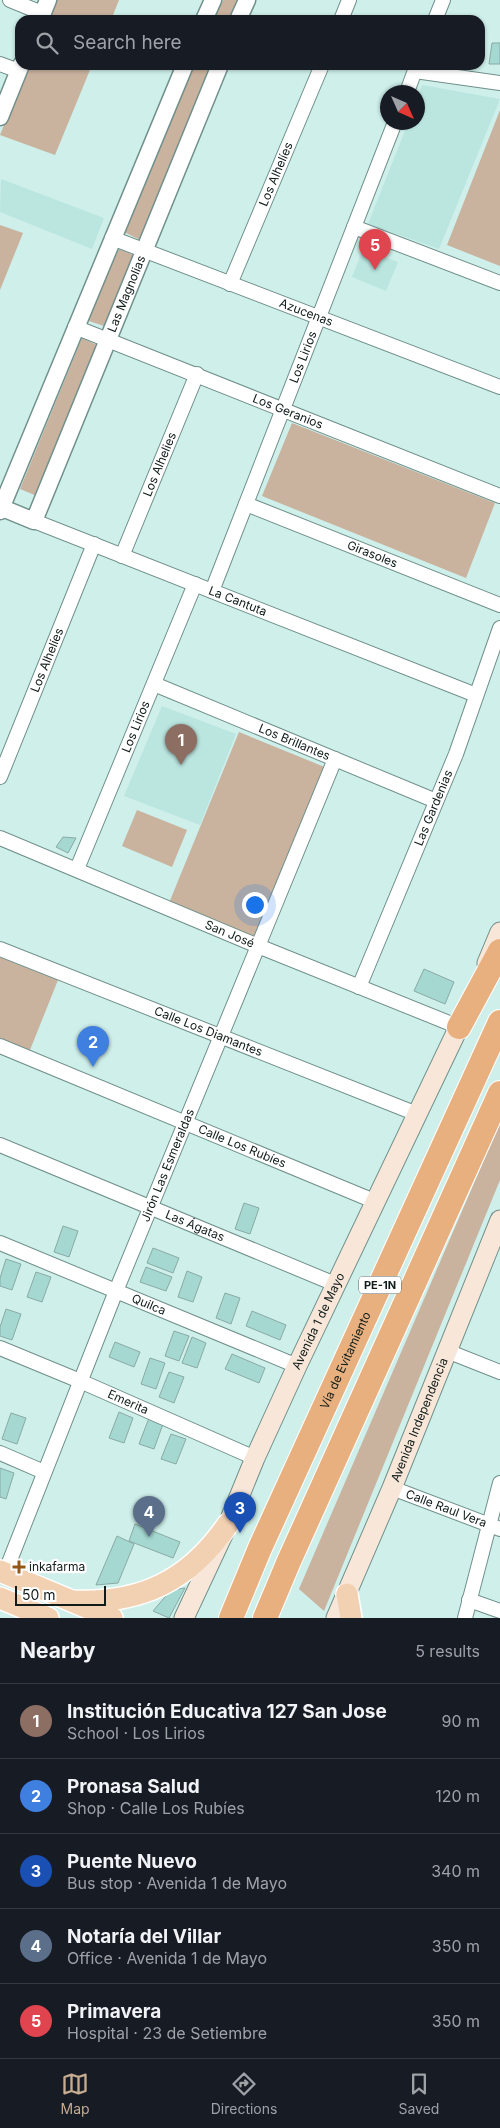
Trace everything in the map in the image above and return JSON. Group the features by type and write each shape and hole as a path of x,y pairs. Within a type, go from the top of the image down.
{"highway":[{"path":"460,1027 500,951"},
{"name":"Vía de Evitamiento","path":"231,1618 260,1548 500,1022"},
{"name":"PE-1N","path":"265,1618 289,1560 500,1093"}],"main road":[{"name":"Avenida 1 de Mayo","path":"184,1618 335,1284 460,1027 500,932"},
{"name":"Avenida Independencia","path":"336,1618 392,1488 500,1220"},
{"path":"72,1601 98,1602 124,1599 145,1593 165,1584 201,1558 216,1542 228,1524"},
{"path":"3,1572 112,1618"},
{"path":"347,1594 351,1618"},
{"path":"0,1598 34,1614 48,1618"}],"street":[{"path":"10,0 43,11"},
{"path":"206,15 213,0"},
{"path":"240,15 247,0"},
{"path":"343,15 349,0"},
{"path":"437,15 443,0"},
{"path":"0,64 15,67"},
{"path":"0,117 19,70"},
{"path":"0,509 183,70"},
{"name":"Las Magnolias","path":"34,521 218,70"},
{"name":"Los Alhelíes","path":"230,284 320,70"},
{"path":"410,85 415,70"},
{"path":"427,70 500,83"},
{"name":"Los Lirios","path":"212,591 392,130"},
{"path":"354,227 500,283"},
{"name":"Azucenas","path":"112,238 500,387"},
{"name":"Los Geranios","path":"75,327 500,496"},
{"name":"Los Alhelies","path":"122,556 197,374"},
{"name":"Girasoles","path":"246,504 500,605"},
{"name":"La Cantuta","path":"0,509 94,544 476,695"},
{"name":"Los Alhelíes","path":"0,776 94,544"},
{"name":"Los Lirios","path":"77,869 195,584"},
{"name":"Las Gardenias","path":"358,987 456,754 500,628"},
{"name":"Los Brillantes","path":"154,684 436,801"},
{"name":"Jirón Las Esmeraldas","path":"3,1572 150,1207 222,1037 335,759"},
{"name":"San José","path":"0,838 258,946 460,1027"},
{"name":"Calle Los Diamantes","path":"0,949 417,1114"},
{"name":"Calle Los Rubíes","path":"0,1046 374,1201"},
{"name":"Las Ágatas","path":"0,1145 335,1284"},
{"name":"Quilca","path":"0,1243 297,1366"},
{"name":"Emerita","path":"0,1348 255,1458"},
{"path":"447,1351 500,1372"},
{"path":"0,1453 44,1472"},
{"path":"464,1618 495,1527 500,1483"},
{"name":"Calle Raul Vera","path":"392,1488 495,1527"},
{"path":"469,1600 500,1611"}],"shaded area":[{"path":"55,0 119,0 113,15 49,15"},
{"path":"223,0 239,0 233,15 216,15"},
{"path":"26,70 90,70 55,155 0,135"},
{"path":"192,70 210,70 140,240 124,232"},
{"path":"425,86 500,99 439,249 368,224 405,130 425,130"},
{"path":"500,110 500,266 447,245"},
{"path":"1,179 104,218 92,249 0,212"},
{"path":"0,225 23,233 0,290"},
{"path":"119,249 136,256 107,325 104,326 86,320"},
{"path":"363,249 398,262 386,291 352,277"},
{"path":"82,338 99,346 37,496 20,489"},
{"path":"292,423 495,503 466,578 262,496"},
{"path":"162,706 236,734 200,825 124,796"},
{"path":"239,732 327,768 256,937 169,903"},
{"path":"137,810 187,830 172,867 122,846"},
{"path":"0,957 58,980 30,1050 0,1039"},
{"path":"500,1123 500,1180 324,1611 299,1589"}],"building":[{"path":"492,43 500,43 500,64 489,64"},
{"path":"63,837 76,838 68,853 56,847"},
{"path":"424,969 454,982 445,1004 414,991"},
{"path":"244,1203 259,1208 250,1234 235,1229"},
{"path":"63,1226 78,1231 69,1257 54,1252"},
{"path":"153,1248 179,1258 173,1273 147,1263"},
{"path":"6,1259 21,1264 12,1290 0,1286 0,1278"},
{"path":"146,1267 172,1277 166,1291 140,1282"},
{"path":"187,1271 202,1277 193,1302 178,1297"},
{"path":"36,1272 51,1277 42,1302 27,1297"},
{"path":"225,1293 240,1298 231,1324 216,1318"},
{"path":"6,1309 21,1314 12,1340 0,1336 0,1327"},
{"path":"252,1311 286,1325 280,1340 246,1326"},
{"path":"174,1331 189,1336 179,1361 165,1356"},
{"path":"192,1337 206,1343 197,1368 182,1363"},
{"path":"115,1342 140,1352 134,1367 109,1357"},
{"path":"232,1354 265,1368 259,1383 225,1369"},
{"path":"150,1358 165,1363 156,1389 141,1384"},
{"path":"169,1372 184,1377 174,1403 159,1397"},
{"path":"119,1412 133,1418 124,1443 109,1438"},
{"path":"11,1413 26,1418 17,1444 2,1439"},
{"path":"149,1418 163,1424 154,1449 139,1444"},
{"path":"171,1434 186,1439 176,1464 161,1459"},
{"path":"0,1468 14,1473 6,1499 0,1497"},
{"path":"135,1524 180,1542 173,1558 129,1541"},
{"path":"117,1536 134,1544 118,1583 96,1585"},
{"path":"185,1588 169,1618 153,1611 171,1590"}],"place":[{"name":"Primavera","path":"375,270"},
{"name":"Institución Educativa 127 San Jose","path":"181,765"},
{"name":"Pronasa Salud","path":"93,1067"},
{"name":"Puente Nuevo","path":"240,1533"},
{"name":"Notaría del Villar","path":"149,1537"},
{"name":"inkafarma","path":"19,1567"}]}
